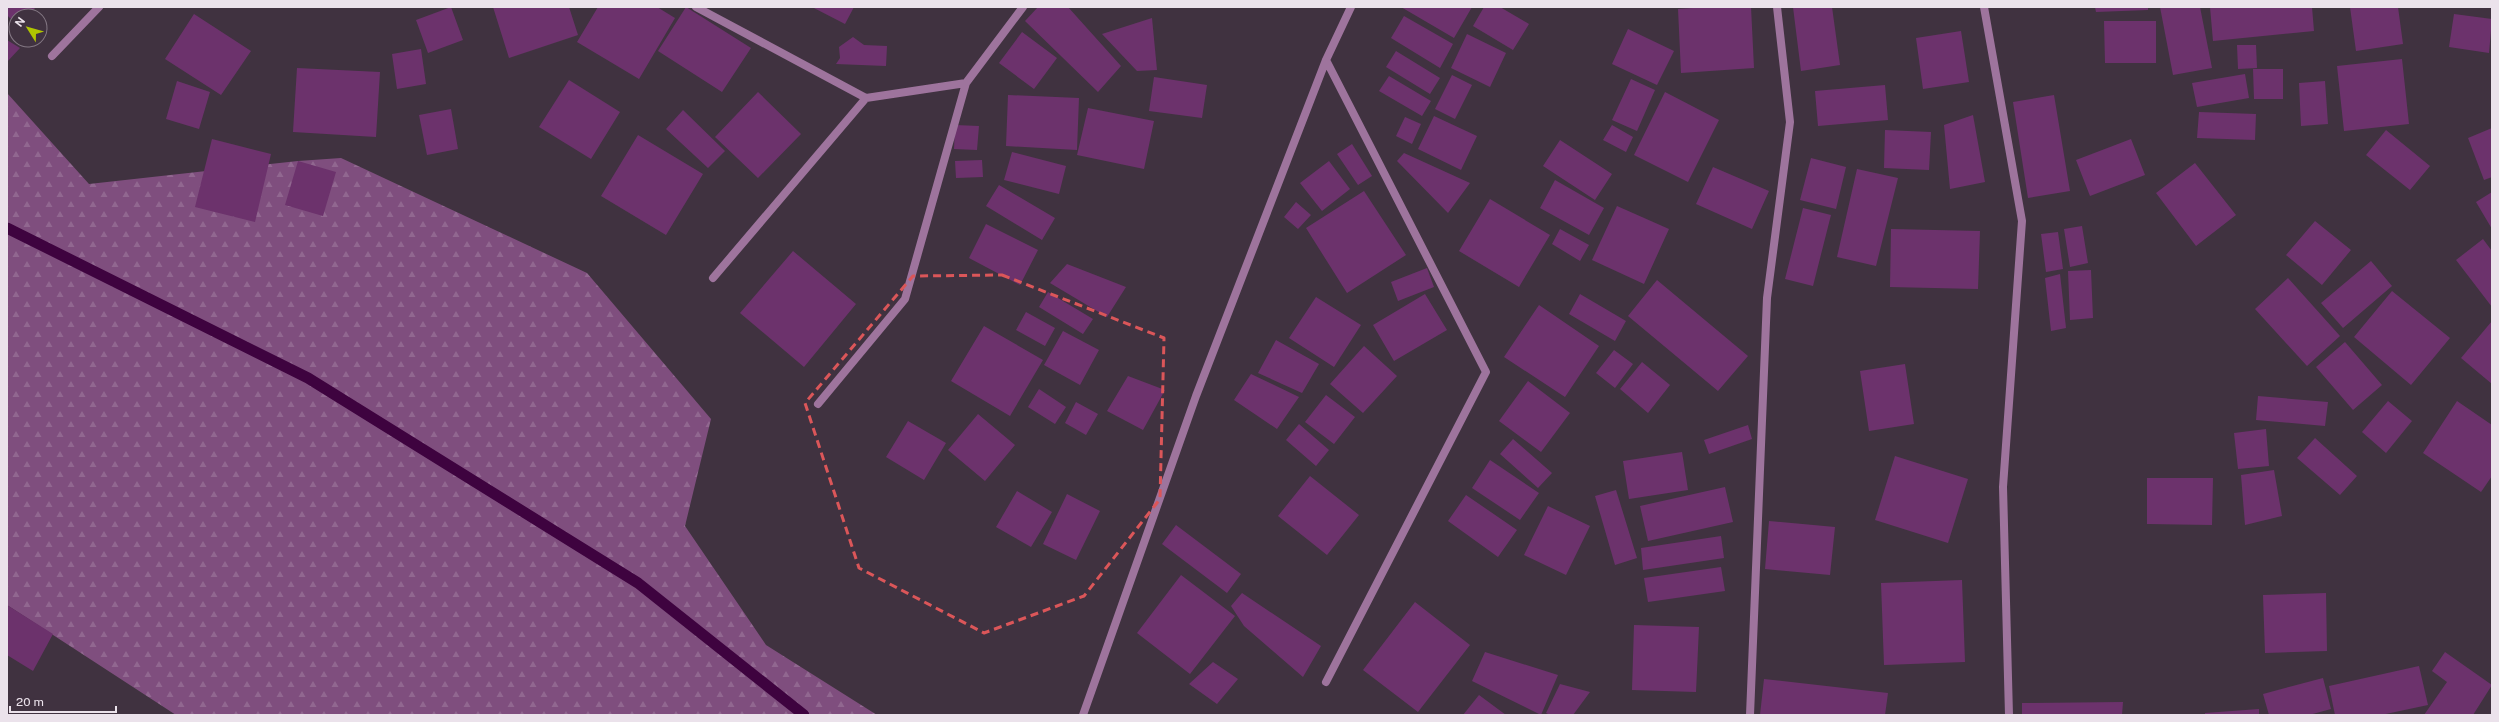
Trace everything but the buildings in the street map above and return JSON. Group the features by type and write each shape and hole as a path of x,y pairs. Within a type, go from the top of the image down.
{"street":[{"path":"52,56 99,7"},
{"path":"696,7 866,98 966,83"},
{"path":"818,404 905,299 966,83 1023,7"},
{"path":"1083,715 1196,396 1326,60 1351,7"},
{"path":"1750,715 1766,298 1790,122 1777,7"},
{"path":"1984,7 2022,221 2003,487 2009,715"},
{"path":"1326,60 1486,372 1326,682"},
{"path":"713,278 866,98"}],"highlighted area":[{"path":"1002,275 1164,338 1160,499 1084,596 984,633 859,568 805,403 913,276"}],"green space":[{"path":"7,93 89,184 298,161 341,158 587,273 711,419 685,526 766,645 877,715 176,715 7,605"}],"waterway":[{"path":"7,228 308,378 638,583 804,715"}]}
